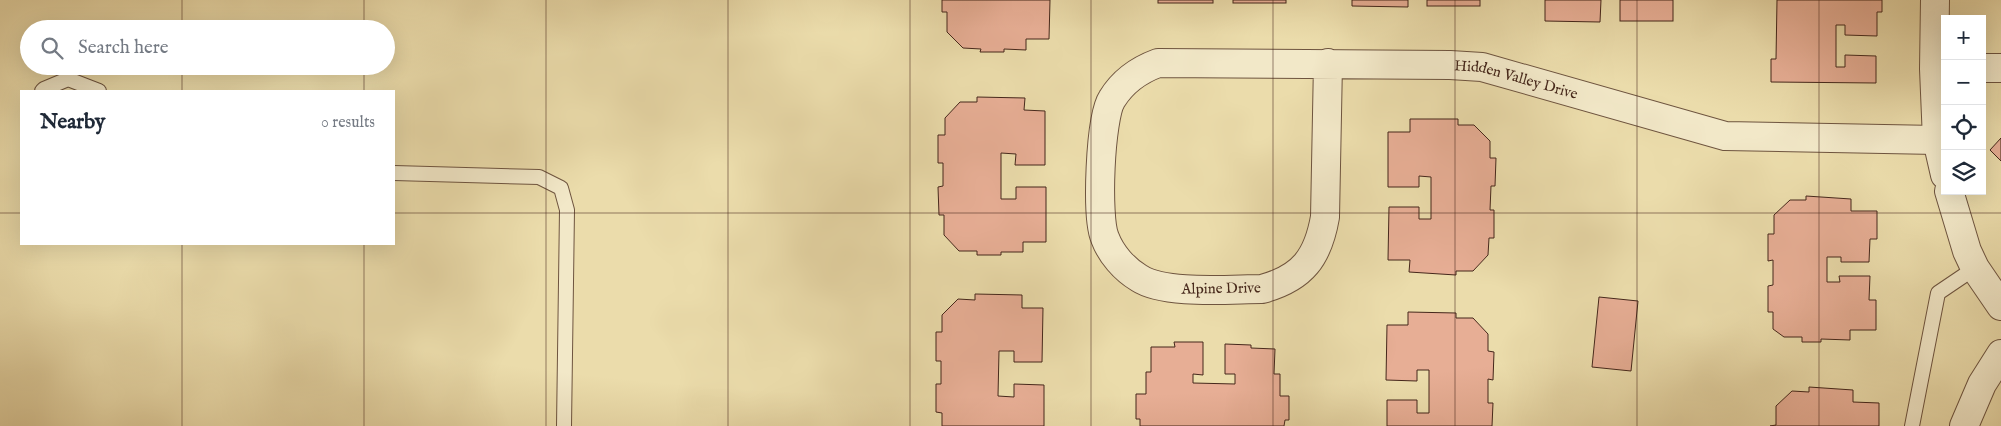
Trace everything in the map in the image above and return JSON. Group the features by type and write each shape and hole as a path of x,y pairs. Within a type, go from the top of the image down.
{"street":[{"path":"1935,0 1940,69 1937,140 1941,158"},
{"name":"Hidden Valley Drive","path":"1108,108 1111,100 1134,74 1158,63 1450,65 1482,67 1725,136 1937,140"},
{"name":"Alpine Drive","path":"1108,108 1104,125 1100,210 1104,236 1119,260 1140,279 1171,288 1262,289 1275,286 1292,277 1307,264 1321,238 1325,217 1328,63"},
{"path":"1986,68 2001,68"},
{"path":"1950,195 1967,251 1975,268 2001,306"},
{"path":"1964,426 1982,384 2001,354"}],"lane":[{"path":"43,90 68,79 96,90"},
{"path":"395,173 539,177 561,188 567,210 564,426"},
{"path":"1912,426 1938,293 1975,268"}],"building":[{"path":"942,0 1050,0 1049,39 1026,39 1026,50 1004,49 1004,52 980,52 981,49 963,48 947,32 947,12 942,12"},
{"path":"1158,0 1213,0 1213,3 1158,3"},
{"path":"1233,0 1286,0 1286,3 1233,3"},
{"path":"1352,0 1408,0 1408,7 1352,6"},
{"path":"1427,0 1480,0 1480,6 1427,6"},
{"path":"1545,0 1601,0 1600,22 1545,21"},
{"path":"1620,0 1673,0 1673,21 1620,21"},
{"path":"1777,0 1882,0 1882,12 1877,12 1877,36 1845,35 1845,25 1836,25 1836,67 1845,67 1845,55 1876,56 1876,83 1771,82 1771,59 1776,59"},
{"path":"977,97 1025,98 1024,110 1045,111 1045,165 1015,165 1016,154 1001,153 1001,199 1016,199 1016,187 1046,187 1046,242 1023,242 1023,252 1001,252 1001,255 977,255 977,251 959,251 944,235 944,215 939,215 938,187 943,186 943,163 938,163 938,135 945,135 945,118 960,102 977,102"},
{"path":"1410,119 1458,119 1458,125 1474,125 1490,141 1490,158 1496,158 1495,186 1491,186 1490,210 1494,210 1494,238 1489,238 1488,255 1473,271 1456,271 1456,275 1409,272 1410,260 1388,260 1389,207 1419,207 1419,219 1431,219 1431,177 1419,176 1419,187 1388,187 1388,132 1410,132"},
{"path":"2001,138 2001,161 1990,150"},
{"path":"1806,196 1851,199 1851,211 1877,211 1877,239 1870,239 1869,262 1841,262 1841,257 1827,257 1827,282 1840,282 1839,276 1870,276 1869,300 1876,300 1876,330 1850,330 1850,340 1821,339 1821,342 1802,342 1802,337 1784,337 1773,329 1773,312 1768,312 1768,286 1773,285 1773,260 1768,261 1768,234 1774,234 1774,215 1790,200 1806,200"},
{"path":"975,294 1022,295 1022,308 1043,308 1042,362 1014,362 1014,351 999,351 998,396 1014,397 1014,384 1044,385 1044,426 942,426 942,413 936,412 936,384 941,384 941,361 936,361 936,332 942,332 942,315 958,299 975,300"},
{"path":"1599,297 1638,301 1631,371 1592,367"},
{"path":"1408,312 1456,313 1456,318 1473,318 1488,334 1488,351 1494,352 1493,380 1488,379 1488,403 1493,403 1492,426 1387,426 1387,400 1417,400 1417,413 1429,413 1429,370 1417,370 1417,381 1386,380 1387,325 1408,325"},
{"path":"1174,342 1203,342 1203,375 1193,374 1193,383 1235,384 1235,374 1225,374 1225,344 1251,345 1251,348 1275,349 1274,374 1280,374 1280,396 1289,396 1289,420 1285,420 1284,426 1140,426 1140,419 1136,419 1136,394 1146,394 1146,372 1151,372 1151,347 1175,347"},
{"path":"1809,387 1853,390 1853,402 1879,403 1879,426 1770,426 1776,425 1776,406 1792,391 1809,392"}]}
